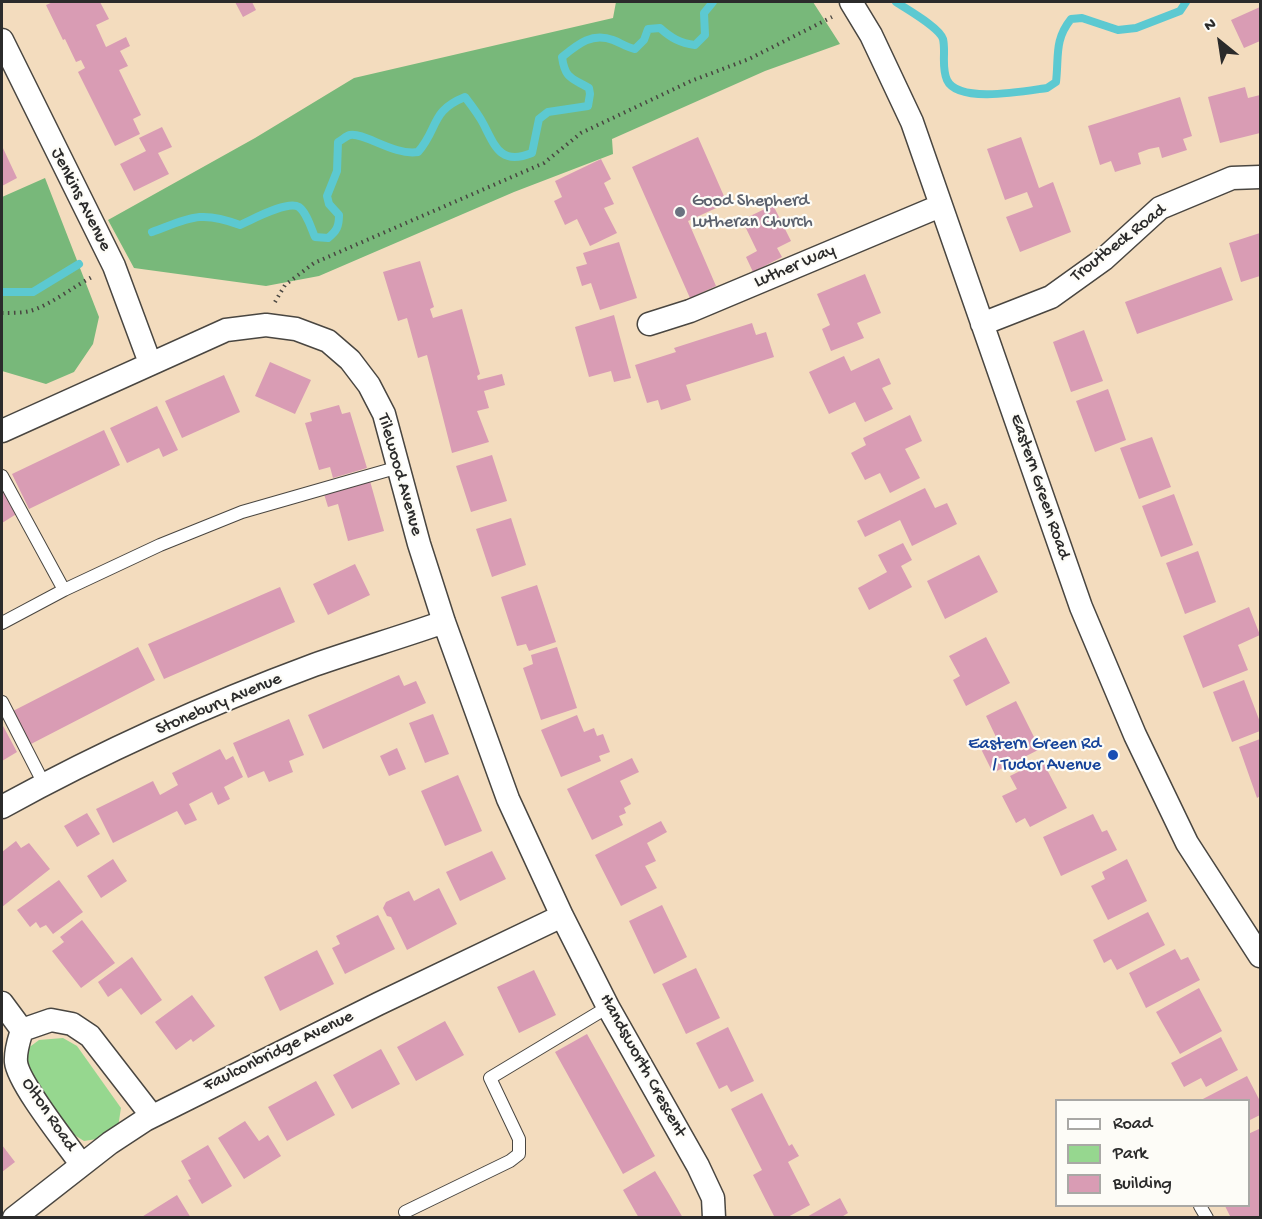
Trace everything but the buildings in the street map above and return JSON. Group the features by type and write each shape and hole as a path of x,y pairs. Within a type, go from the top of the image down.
{"street":[{"name":"Eastern Green Road","path":"851,3 871,34 912,122 1081,607 1135,735 1187,843 1260,956"},
{"name":"Jenkins Avenue","path":"2,40 114,266 150,363"},
{"name":"Troutbeck Road","path":"982,324 1051,297 1104,258 1160,208 1232,178 1260,177"},
{"name":"Luther Way","path":"649,324 690,311 940,206"},
{"name":"Tilewood Avenue","path":"2,431 226,330 271,326 296,329 328,341 350,360 369,385 384,414 419,544 444,622 508,799 562,916"},
{"name":"Stonebury Avenue","path":"2,807 44,784 186,716 314,665 444,622"},
{"name":"Handsworth Crescent","path":"562,916 608,1008 698,1166 713,1198 714,1218"},
{"name":"Faulconbridge Avenue","path":"14,1218 81,1164 152,1116 562,916"},
{"path":"2,1003 22,1030 51,1020 72,1024 90,1036 152,1116"},
{"name":"Olton Road","path":"22,1030 17,1045 16,1063 23,1082 81,1164"}],"lane":[{"path":"2,623 64,590 160,545 242,512 399,467"},
{"path":"2,476 64,590"},
{"path":"2,702 44,784"},
{"path":"405,1212 510,1161 519,1154 519,1139 490,1078 608,1008"}],"path":[{"path":"271,326 272,306 285,285 314,263 544,163 581,133 691,81 749,59 851,3"},
{"path":"2,313 29,311 50,302 72,287 114,266"}],"green space":[{"path":"616,2 813,2 840,44 765,71 612,139 613,154 514,192 319,276 266,286 134,268 108,220 255,138 354,78 613,18"},
{"path":"45,178 99,317 93,344 74,372 46,384 2,371 2,197"},
{"path":"63,1038 77,1046 121,1108 118,1127 103,1138 84,1141 68,1131 38,1098 23,1052 39,1040"}],"waterway":[{"path":"152,232 186,220 205,217 240,225 278,208 294,206 299,207 304,213 315,237 328,238 337,228 339,215 329,204 327,196 337,171 338,142 346,137 356,135 399,151 418,152 440,114 454,102 465,97 501,152 514,157 532,153 539,119 548,112 588,106 589,88 567,74 562,57 580,44 598,37 635,49 644,40 648,29 660,28 676,40 695,45 705,35 704,13 713,2"},
{"path":"896,2 940,34 944,44 947,80 964,92 978,94 1047,88 1056,82 1058,49 1062,34 1071,19 1082,18 1118,30 1136,28 1180,11 1186,2"},
{"path":"2,292 33,292 79,264"}],"place":[{"name":"Good Shepherd Lutheran Church","path":"680,212"},
{"name":"Eastern Green Rd / Tudor Avenue","path":"1113,755"}]}
